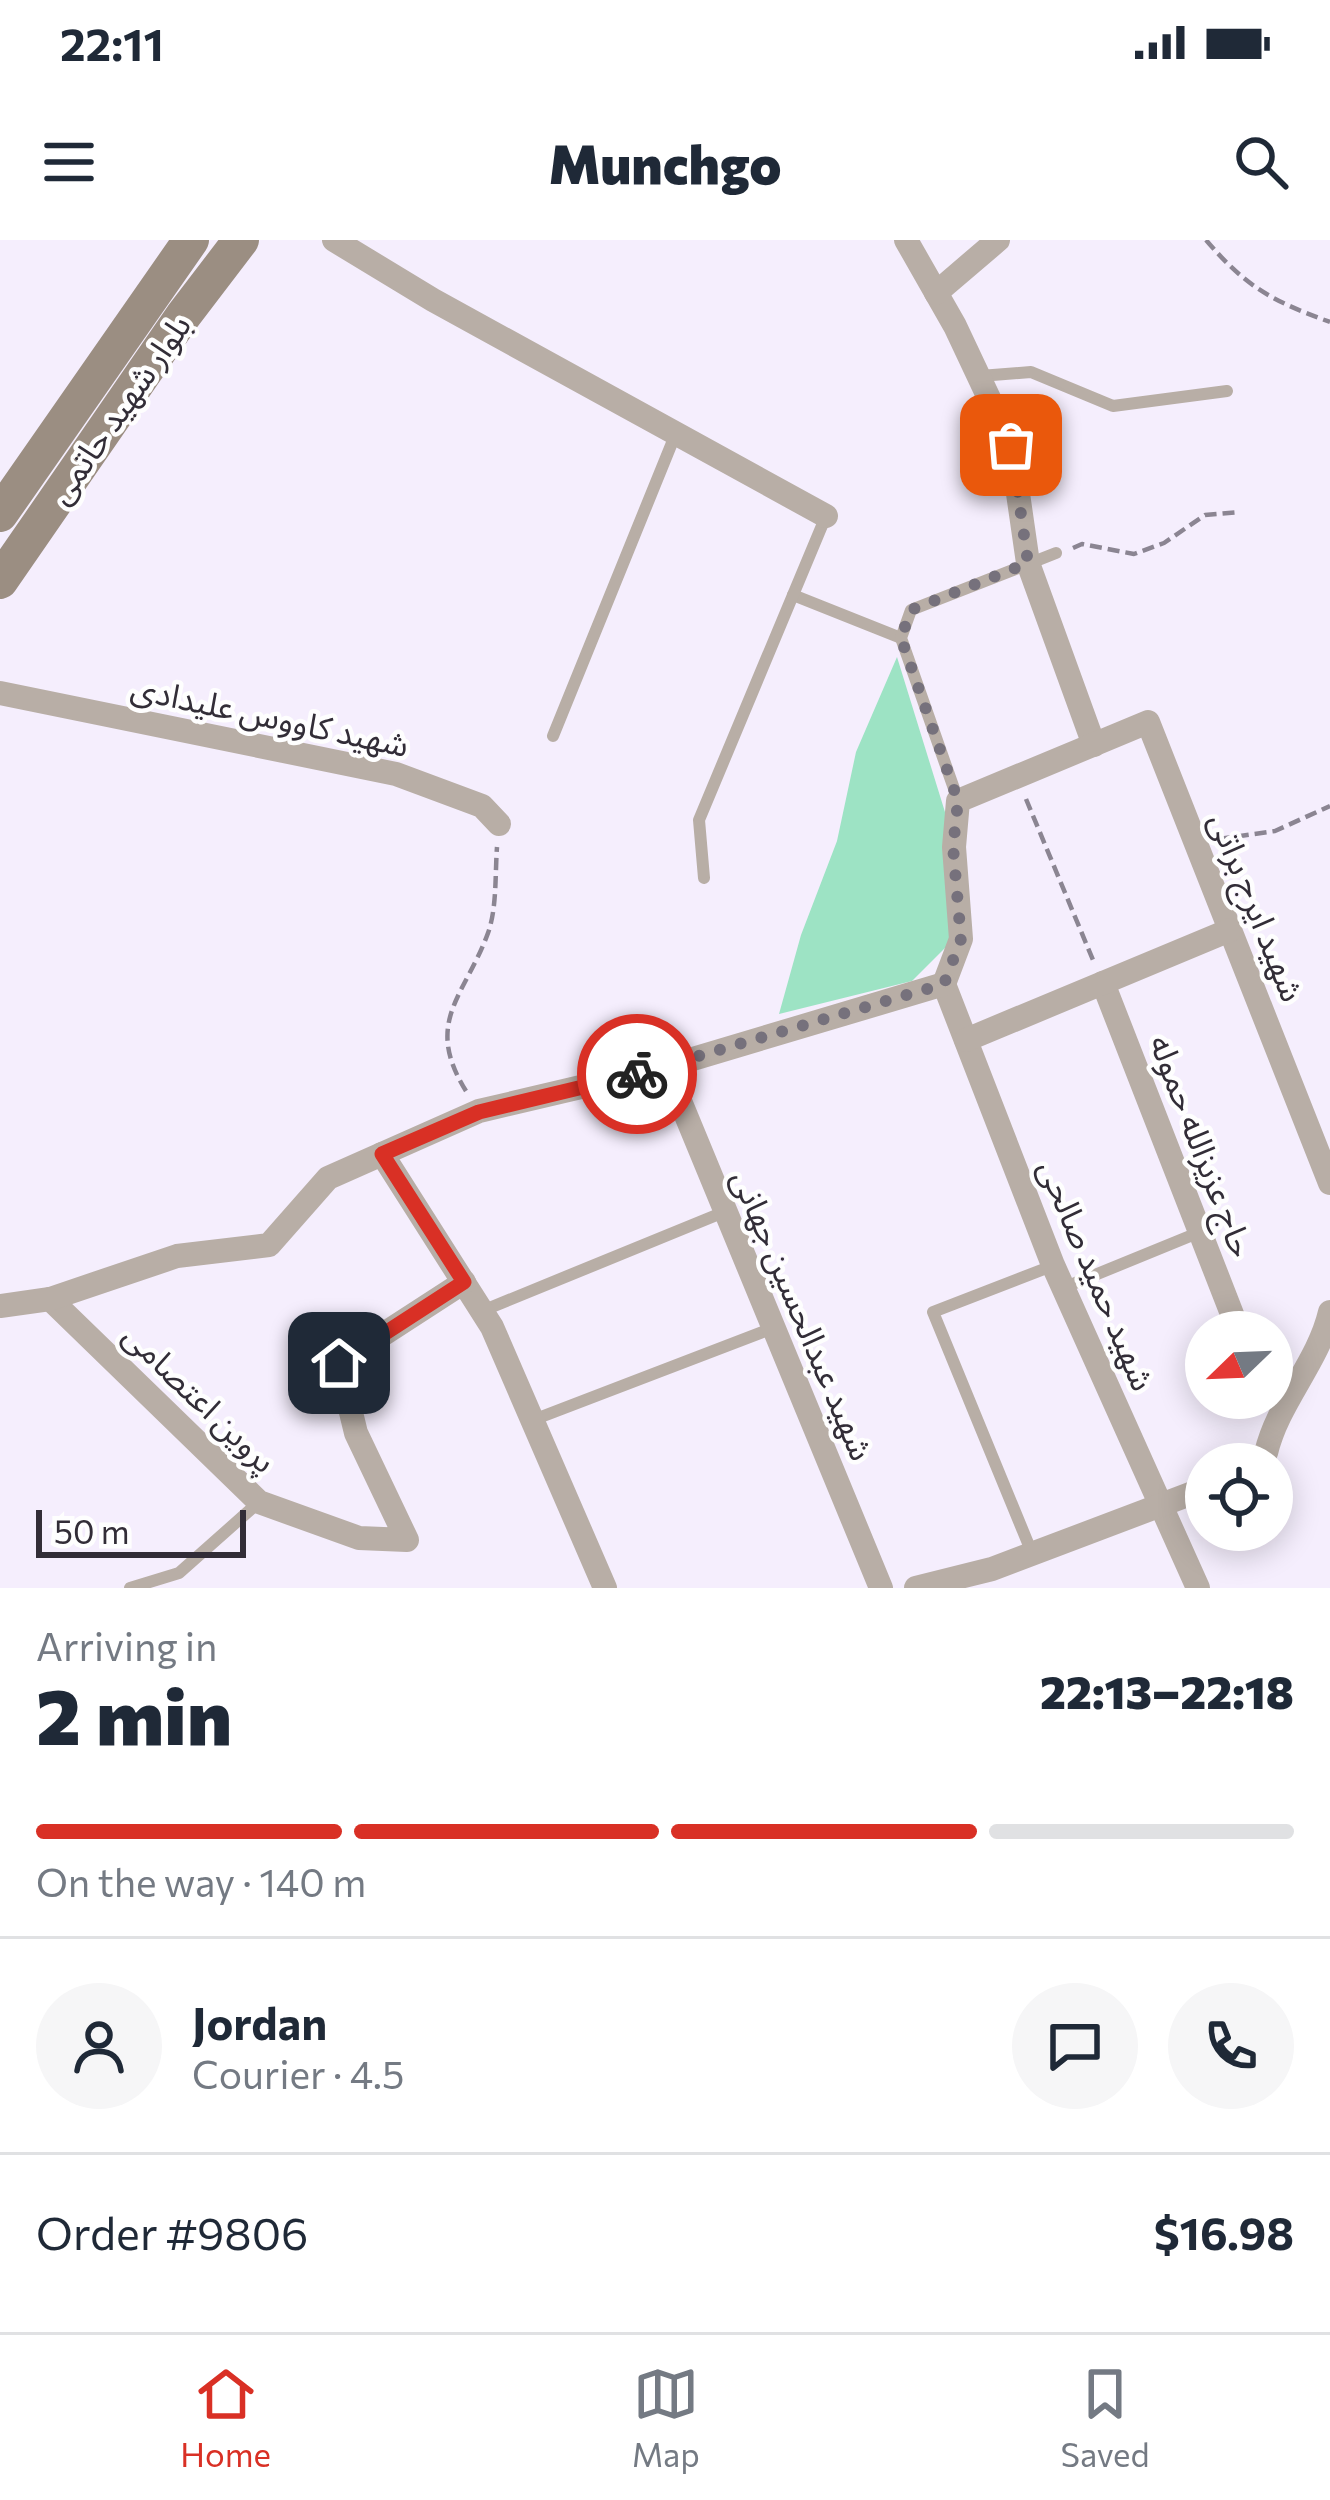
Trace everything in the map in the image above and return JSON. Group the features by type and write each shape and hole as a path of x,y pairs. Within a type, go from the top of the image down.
{"main road":[{"name":"بلوار شهید حاتمی","path":"0,514 191,240"},
{"name":"بلوار شهید حاتمی","path":"0,581 183,316 242,240"}],"street":[{"path":"334,240 826,516"},
{"path":"0,1306 50,1299 177,1256 269,1245 328,1178 479,1112 666,1067 944,984 961,939 953,847 958,801 1094,745 1028,563 1011,445 907,240"},
{"path":"936,293 998,240"},
{"name":"شهید کاووس علیدادی","path":"0,693 396,774 482,806 500,824"},
{"name":"شهید ایرج براتی","path":"1094,745 1148,722 1330,1183"},
{"path":"966,1040 1230,930"},
{"name":"حاج عزیزالله حموله","path":"1103,983 1231,1311"},
{"name":"شهید حمید صالحی","path":"944,984 1059,1277 1198,1588"},
{"name":"شهید عبدالحسین جهانی","path":"666,1067 881,1588"},
{"path":"382,1154 482,1311 605,1588"},
{"name":"پروین اعتصامی","path":"50,1299 259,1502 358,1538 407,1540 356,1433 339,1363 464,1282"},
{"path":"1293,1376 1325,1331 1330,1312"},
{"path":"916,1588 992,1569 1185,1496"}],"lane":[{"path":"978,376 1031,372 1113,406 1227,391"},
{"path":"553,736 676,433"},
{"path":"704,878 699,820 826,516"},
{"path":"958,801 901,638 911,610 1056,554"},
{"path":"793,595 901,638"},
{"path":"482,1311 724,1212"},
{"path":"1032,1553 933,1312 1200,1232"},
{"path":"533,1420 773,1328"},
{"path":"130,1588 179,1573 259,1502"}],"path":[{"path":"1206,240 1231,269 1274,302 1330,322"},
{"path":"1056,554 1082,544 1135,554 1165,543 1205,515 1240,512"},
{"path":"1016,777 1103,983"},
{"path":"1196,842 1275,831 1330,806"},
{"path":"479,1112 449,1063 450,1008 489,930 500,824"}],"green space":[{"path":"897,657 949,825 950,943 912,981 779,1014 801,935 837,841 856,752"}],"way so far":[{"path":"637,1074 944,984 961,939 953,847 958,801 901,638 911,610 1028,563 1011,445"}],"route":[{"path":"339,1363 464,1282 382,1154 479,1112 637,1074"}]}
